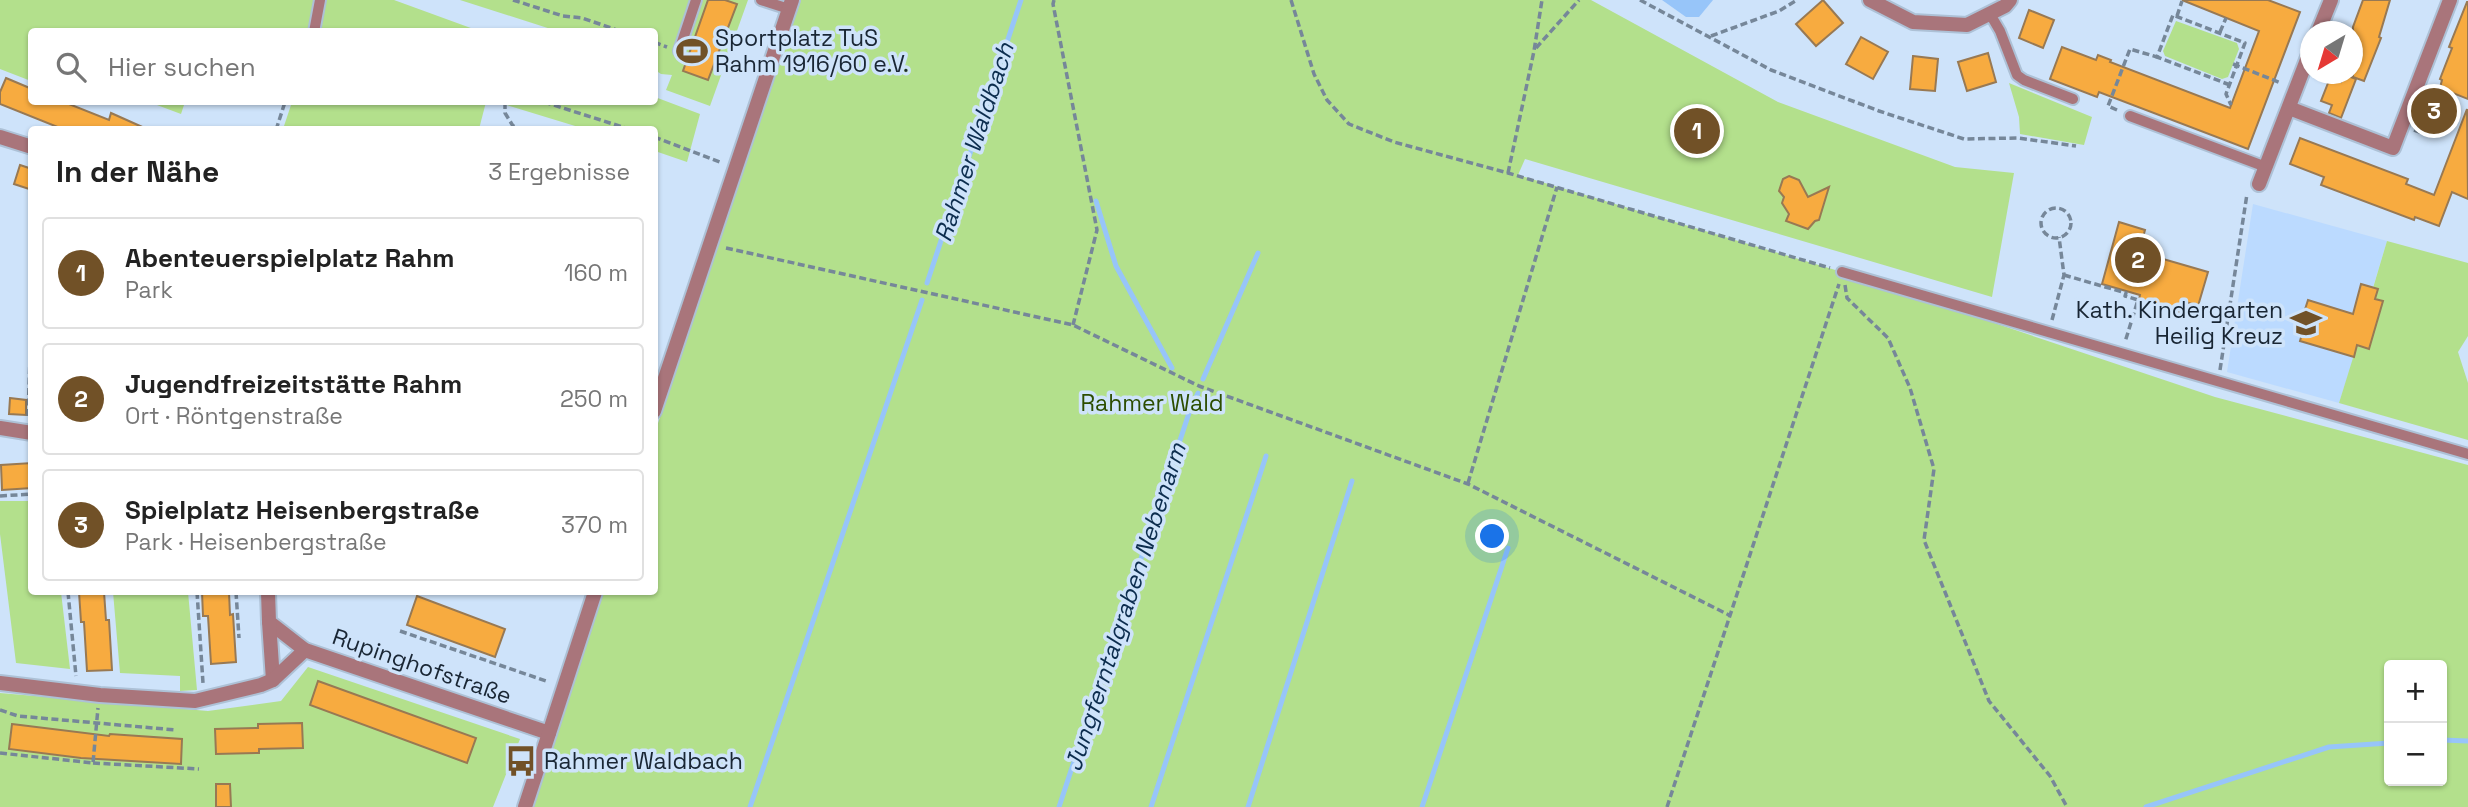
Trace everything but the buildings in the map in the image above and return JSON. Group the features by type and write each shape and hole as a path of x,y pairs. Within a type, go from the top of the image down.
{"street":[{"path":"1870,0 1913,22 1967,25 2005,6 2010,0"},
{"path":"2322,21 2330,0"},
{"path":"2289,108 2393,148 2449,0"},
{"path":"658,399 790,5"},
{"path":"2259,184 2300,78"},
{"path":"0,137 28,146"},
{"path":"0,428 28,433"},
{"path":"268,595 273,680"},
{"path":"525,807 593,595"},
{"path":"269,622 305,650"},
{"name":"Rupinghofstraße","path":"0,683 100,695 195,701 253,689 273,680 305,650 550,733"}],"lane":[{"path":"315,28 320,0"},
{"path":"679,51 696,0"},
{"path":"761,0 790,5"},
{"path":"1990,14 2000,31 2017,75 2073,99"},
{"path":"2130,116 2266,167"},
{"path":"1842,272 2468,454"}],"path":[{"path":"513,0 611,28"},
{"path":"1054,0 1052,4 1097,229 1073,326"},
{"path":"1291,0 1314,74 1327,100 1349,124 1394,142 1557,187 1842,272"},
{"path":"1508,173 1542,0"},
{"path":"1534,51 1579,0"},
{"path":"1640,0 1771,70 1878,111 1964,139 2018,138 2076,146"},
{"path":"1709,37 1779,10 1797,0"},
{"path":"2176,17 2182,1"},
{"path":"2157,57 2173,15 2245,43 2226,94 2231,104"},
{"path":"2220,33 2226,18"},
{"path":"2114,108 2108,106 2130,48 2230,85"},
{"path":"2235,65 2296,88"},
{"path":"277,126 284,105"},
{"path":"505,105 505,113 513,126"},
{"path":"553,105 619,126"},
{"path":"658,139 735,168"},
{"path":"2218,382 2247,194 2259,184"},
{"path":"1468,484 1557,187"},
{"path":"2051,209 2065,211 2070,219 2070,228 2059,237 2046,233 2041,225 2043,215 2051,209"},
{"path":"2048,332 2064,275 2059,237"},
{"path":"710,244 1073,326 1199,386 1468,484 1729,615"},
{"path":"1667,807 1842,272"},
{"path":"1842,272 1847,298 1888,338 1910,388 1934,469 1924,540 1989,701 2050,776 2067,807"},
{"path":"2064,275 2126,293 2125,296 2138,300 2121,354"},
{"path":"0,496 28,494"},
{"path":"68,595 77,692"},
{"path":"197,595 204,699"},
{"path":"236,595 240,638"},
{"path":"400,631 564,687"},
{"path":"93,763 100,695"},
{"path":"0,710 18,716 176,730"},
{"path":"0,753 93,763 199,769"}],"shaded area":[{"path":"1662,0 1713,0 1699,17 1686,17"},
{"name":"Kath. Kindergarten Heilig Kreuz","path":"2253,204 2387,241 2373,287 2383,301 2369,349 2354,357 2339,403 2227,372"}],"green space":[{"path":"0,0 394,0 471,28 28,28 28,80 0,69"},
{"name":"Sportplatz TuS Rahm 1916/60 e.V.","path":"460,0 748,0 710,106 666,90 672,75 658,72 658,28 548,28"},
{"name":"Rahmer Wald","path":"801,0 1591,0 1778,102 1955,167 2014,173 1992,297 1525,159 1518,175 1842,272 2215,397 2468,465 2468,807 530,807 600,595 658,595 658,423"},
{"path":"2176,21 2237,43 2239,49 2228,77 2222,79 2165,56 2163,51"},
{"path":"2009,83 2092,117 2084,145 2020,134 2019,117"},
{"path":"2424,89 2456,101 2446,128 2442,130 2425,128 2412,122"},
{"path":"658,98 700,114 687,162 658,152 658,126 575,126 507,105 658,105"},
{"path":"157,105 184,105 181,114"},
{"path":"291,105 485,105 480,126 284,126"},
{"path":"2387,241 2468,263 2468,336 2458,352 2468,383 2468,440 2339,403 2357,345 2369,348 2383,301 2375,299 2373,288"},
{"path":"0,501 28,501 28,595 61,595 70,669 16,663 0,534"},
{"path":"113,595 188,595 197,690 180,691 180,676 120,673"},
{"path":"308,667 520,739 493,807 0,807 0,693 208,711 281,701"}],"waterway":[{"name":"Rahmer Waldbach","path":"927,283 1021,0"},
{"name":"Jungferntalgraben Nebenarm","path":"1096,201 1116,266 1172,368"},
{"name":"Jungferntalgraben Nebenarm","path":"1203,379 1258,253"},
{"name":"Rahmer Waldbach","path":"750,807 922,300"},
{"name":"Jungferntalgraben Nebenarm","path":"1059,807 1189,413 1198,393"},
{"name":"Jungferntalgraben Nebenarm","path":"1188,394 1191,408"},
{"name":"Jungferntalgraben Nebenarm","path":"1151,807 1266,456"},
{"name":"Jungferntalgraben Nebenarm","path":"1248,807 1352,481"},
{"name":"Jungferntalgraben Nebenarm","path":"1422,807 1508,548"},
{"path":"2447,740 2468,741"},
{"path":"2146,807 2329,747 2384,743"}],"place":[{"name":"Sportplatz TuS Rahm 1916/60 e.V.","path":"692,51"},
{"name":"Spielplatz Heisenbergstraße","path":"2434,111"},
{"name":"Abenteuerspielplatz Rahm","path":"1697,131"},
{"name":"Jugendfreizeitstätte Rahm","path":"2138,260"},
{"name":"Kath. Kindergarten Heilig Kreuz","path":"2306,323"},
{"name":"Rahmer Waldbach","path":"521,761"}]}
